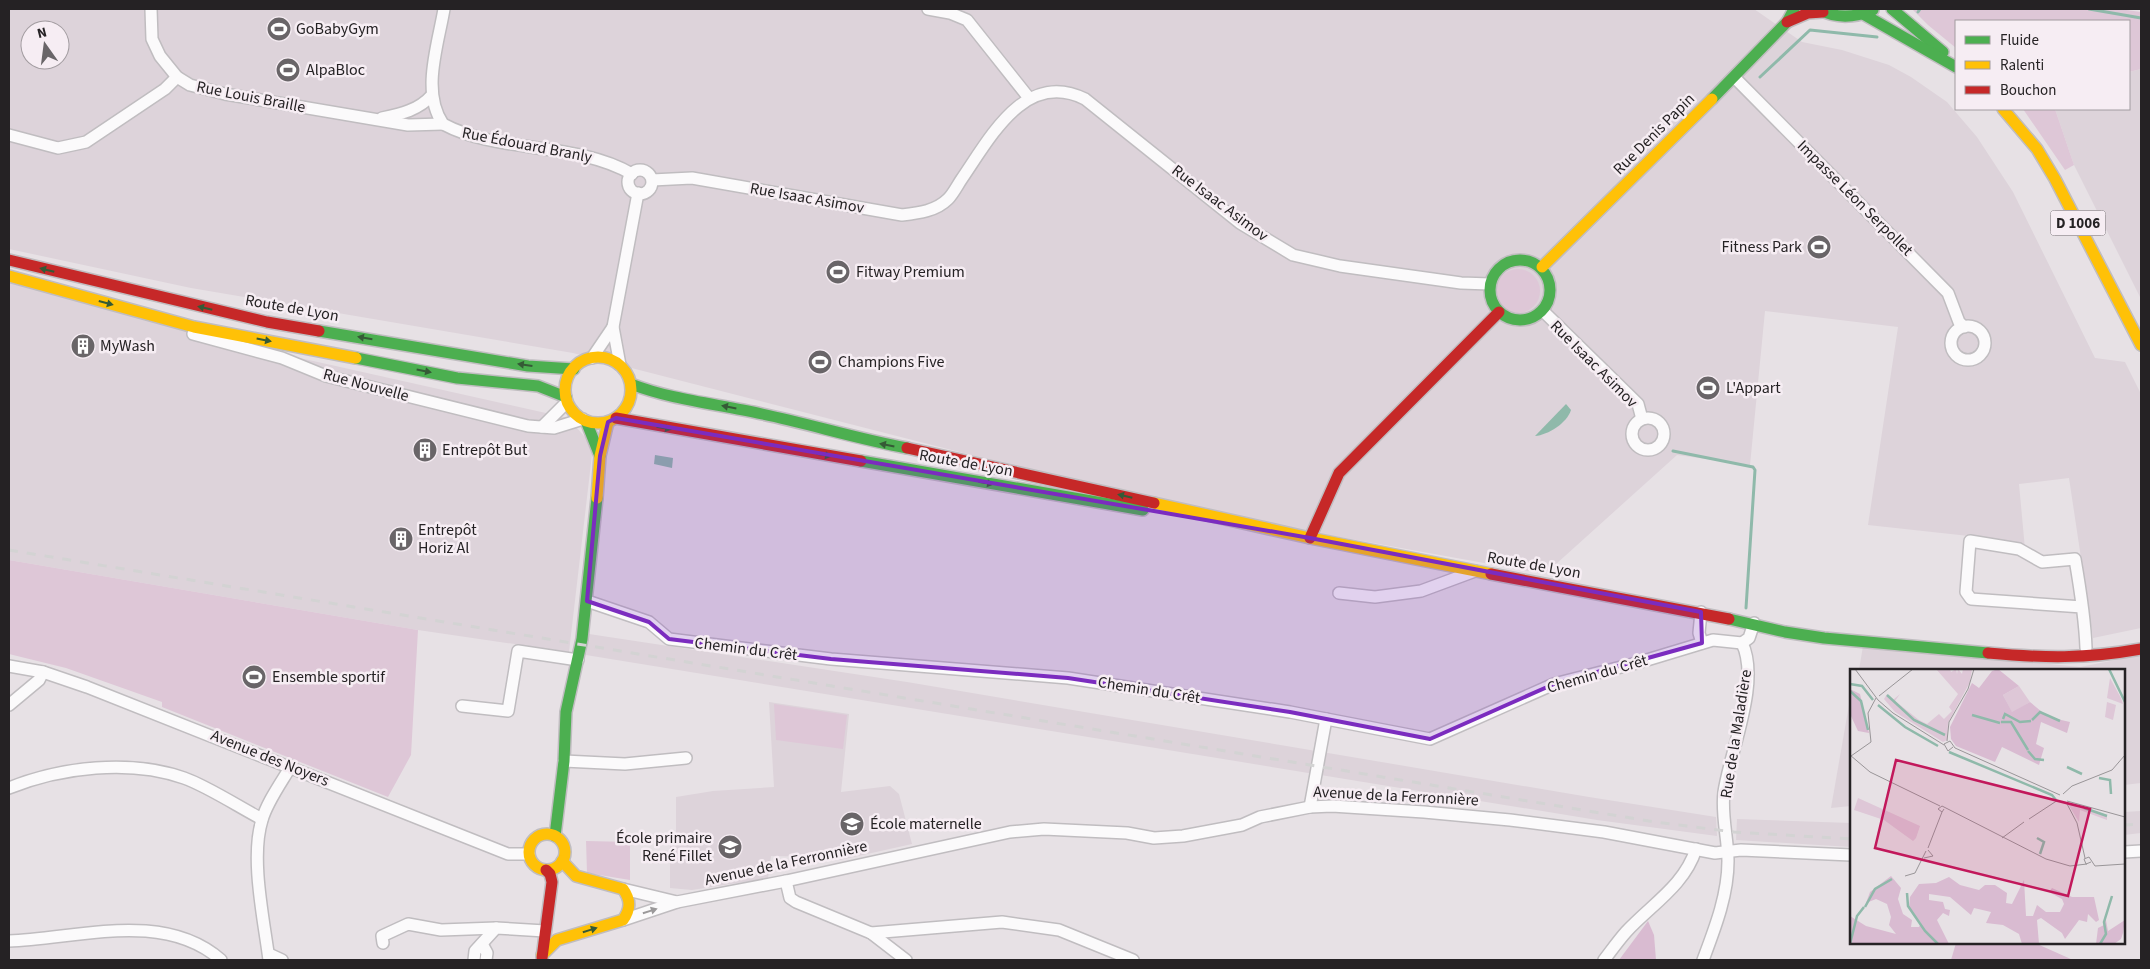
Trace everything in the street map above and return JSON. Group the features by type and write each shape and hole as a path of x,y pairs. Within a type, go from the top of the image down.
{"main road":[{"name":"Rue Denis Papin","path":"1542,267 1734,77 1787,22 1794,9"},
{"path":"1892,9 1904,22 1938,46 1955,66"},
{"name":"Rue Denis Papin","path":"1787,22 1820,10"},
{"path":"1820,10 1836,16 1850,17 1869,11 1955,66"},
{"name":"D 1006","path":"2004,110 2036,149 2056,179 2141,345"},
{"name":"Route de Lyon","path":"9,260 266,322 528,366 574,369"},
{"path":"1529,260 1542,267 1550,282 1551,292 1549,302 1543,311 1533,318 1521,321 1509,319 1499,312 1493,304 1490,284 1494,275 1509,262 1529,260"},
{"path":"9,276 194,327 457,378 538,386 558,392 567,399"},
{"path":"1310,538 1339,472 1499,312"},
{"path":"546,870 555,868 562,861 564,847 555,836 564,761 566,712 578,660 587,601 600,456 612,420 629,403 631,384 620,366 612,360 592,358 574,369 567,382 567,399 573,412 584,420 597,423 612,420"},
{"name":"Route de Lyon","path":"631,384 650,392 763,414 868,441 952,457 1310,538 1754,623"},
{"path":"584,420 600,456"},
{"name":"Route de Lyon","path":"612,420 1310,538"},
{"path":"1754,623 1786,623 1873,634 2050,649 2086,648 2141,640"},
{"path":"1754,623 1785,632 1824,638 2049,658 2100,656 2141,649"},
{"path":"542,958 552,882 550,874 538,867 532,861 529,854 530,846 540,835 555,836"},
{"path":"562,861 576,876"},
{"path":"552,882 560,876 576,876"},
{"name":"Avenue de la Ferronnière","path":"576,876 623,889"},
{"path":"622,920 628,914 630,905 627,894 623,889"},
{"name":"Avenue de la Ferronnière","path":"542,958 557,940 622,920"},
{"path":"546,927 557,940"}],"street":[{"name":"Rue Louis Braille","path":"151,9 152,39 160,56 177,77 190,85 207,91 372,120 408,125 443,124"},
{"name":"Rue Édouard Branly","path":"444,9 433,74 432,95 437,116 443,124 468,135 610,162 632,174"},
{"name":"Rue Édouard Branly","path":"433,74 448,9"},
{"path":"928,9 967,20 1029,98"},
{"path":"9,135 58,148 86,142 165,89 177,77"},
{"name":"Impasse Léon Serpollet","path":"1734,77 1948,293 1959,322 1964,327"},
{"name":"Rue Isaac Asimov","path":"652,180 692,178 902,215 926,212 948,199 1000,125 1029,98 1054,90 1071,92 1085,99 1240,223 1293,254 1340,266 1460,283 1490,284"},
{"name":"Rue Louis Braille","path":"372,120 402,114 416,108 432,95"},
{"path":"638,170 645,171 652,180 648,190 638,193 632,190 629,183 632,174 638,170"},
{"path":"620,366 614,328 638,193"},
{"name":"Rue Isaac Asimov","path":"1543,311 1638,404 1642,419"},
{"path":"592,358 614,328"},
{"name":"Rue Nouvelle","path":"193,334 282,358 326,376 528,426 554,428 584,420"},
{"path":"542,427 567,399"},
{"path":"2082,606 1971,599 1966,592 1970,541 2019,549 2042,562 2075,559 2082,606 2086,648"},
{"path":"1339,593 1374,598 1421,591 1475,571"},
{"name":"Chemin du Crêt","path":"587,601 649,622 669,639 830,659 1068,678 1326,718 1430,739 1554,684 1637,664 1702,643 1725,640 1742,643"},
{"path":"1701,612 1699,634 1702,643"},
{"path":"1742,643 1749,638 1754,623"},
{"name":"Rue de la Maladière","path":"1703,960 1720,915 1728,862 1724,793 1745,699 1748,660 1742,643"},
{"path":"462,706 508,711 518,651 578,660"},
{"name":"Avenue des Noyers","path":"9,666 43,672 291,766 508,854 529,854"},
{"path":"9,705 38,680 43,672"},
{"path":"1310,807 1326,718"},
{"path":"564,761 625,764 686,758"},
{"path":"282,960 269,957 259,890 257,840 262,819 291,766"},
{"path":"9,788 61,773 100,769 141,768 185,778 262,819"},
{"name":"Avenue de la Ferronnière","path":"622,920 677,902 786,881 1010,832 1044,829 1128,833 1154,838 1183,836 1242,825 1260,817 1310,807 1332,806 1465,815 1604,832 1715,852 1850,855"},
{"path":"1604,960 1626,932 1679,882 1691,865 1696,849"},
{"path":"2125,852 2141,851"},
{"path":"786,881 790,898 796,902 871,933 906,960"},
{"name":"Avenue de la Ferronnière","path":"623,889 677,902"},
{"path":"871,933 1002,922 1059,930 1133,960"},
{"path":"383,942 382,936 408,924 441,930 546,927"},
{"path":"474,960 475,951 496,928"},
{"path":"9,941 101,930 152,931 190,942 221,960"},
{"path":"482,944 487,953 486,960"}],"highlighted area":[{"path":"616,418 1310,538 1701,612 1702,643 1554,684 1430,739 1290,712 1068,678 831,659 669,639 649,622 587,601 600,456 608,422"}],"shaded area":[{"path":"9,9 1754,9 1802,42 1842,50 1889,65 1911,77 1947,102 1977,137 2013,192 2095,358 2125,362 2141,394 2141,628 2093,638 2069,478 2019,484 2025,549 1978,537 1868,525 1898,327 1765,311 1750,465 1677,455 1545,574 1284,527 1026,469 573,353 191,288 9,249"},
{"path":"1912,9 2119,9 2141,12 2141,69 2130,72 2130,20 1955,20 1955,47"},
{"path":"2141,69 2141,299 2074,165 2055,110 2130,110 2130,72"},
{"path":"2024,110 2055,110 2074,165 2065,170"},
{"path":"1514,269 1522,269 1534,275 1540,291 1534,307 1522,313 1514,313 1502,307 1496,295 1496,287 1502,275"},
{"path":"9,282 215,339 568,418 593,446 569,652 418,630 9,560"},
{"path":"1566,404 1571,410 1566,419 1551,431 1535,436"},
{"path":"655,455 673,458 672,468 654,464"},
{"name":"Ensemble sportif","path":"9,560 418,630 411,755 388,797 162,707 162,702 66,668 9,654"},
{"path":"589,634 907,682 1716,817 1717,836 1597,820 586,655"},
{"path":"1863,646 2080,667 2141,655 2141,783 2125,785 2125,669 1859,669"},
{"path":"769,702 849,714 841,792 890,786 899,794 912,844 840,860 838,853 821,857 771,856 768,878 692,890 670,888 670,839 676,835 676,797 713,791 774,787"},
{"path":"774,704 847,715 843,749 776,740"},
{"path":"1849,705 1850,806 1831,808"},
{"path":"2141,811 2141,833 2125,835 2125,812"},
{"path":"1737,819 1850,823 1850,847 1736,840"},
{"path":"586,841 630,842 630,880 587,873"},
{"path":"1648,921 1654,935 1656,960 1619,960"},
{"path":"1956,944 2037,944 2073,960 1951,960"}],"waterway":[{"path":"2089,9 2141,18"},
{"path":"1760,77 1810,30 1877,37"},
{"path":"1673,451 1753,467 1755,470 1746,608"}],"railway":[{"path":"9,550 1655,822 1734,832 1850,839"},
{"path":"2125,825 2141,824"}],"traffic: fast":[{"path":"1712,99 1787,22 1794,9"},
{"path":"1818,9 1838,16 1859,15 1873,10"},
{"path":"1892,9 1943,52"},
{"path":"1863,14 1955,66"},
{"path":"1514,260 1526,260 1542,268 1548,278 1550,290 1548,302 1542,312 1526,320 1514,320 1498,312 1490,296 1490,284 1498,268 1514,260"},
{"path":"319,331 528,366 574,369"},
{"path":"356,358 457,378 538,386 566,397"},
{"path":"631,384 679,398 762,414 907,448"},
{"path":"586,421 600,456"},
{"path":"861,461 1143,510"},
{"path":"555,836 564,761 566,712 582,639 597,498"},
{"path":"1729,619 1785,632 1824,638 1988,653"}],"traffic: slow":[{"path":"1542,267 1712,99"},
{"path":"2004,110 2037,149 2055,179 2141,345"},
{"path":"9,276 194,327 356,358"},
{"path":"598,357 611,360 621,367 628,377 631,390 628,403 621,413 611,420 598,423 585,420 575,413 568,403 565,390 568,377 575,367 585,360 598,357"},
{"path":"597,498 600,456 608,422"},
{"path":"1154,503 1310,538 1491,574"},
{"path":"547,834 559,840 565,852 559,864 547,870 535,864 529,852 535,840 547,834"},
{"path":"542,955 557,940 623,920 629,908 628,897 623,889 576,876 562,861"}],"traffic: jam":[{"path":"1787,22 1808,13 1823,12"},
{"path":"9,260 267,322 319,331"},
{"path":"1310,538 1339,473 1499,312"},
{"path":"616,418 861,461"},
{"path":"907,448 1154,503"},
{"path":"1491,574 1729,619"},
{"path":"1988,653 2064,657 2101,655 2141,649"},
{"path":"542,958 552,882 550,874 546,870"}],"place":[{"name":"GoBabyGym","path":"279,29"},
{"name":"AlpaBloc","path":"288,70"},
{"name":"Fitness Park","path":"1819,247"},
{"name":"Fitway Premium","path":"838,272"},
{"name":"MyWash","path":"83,346"},
{"name":"Champions Five","path":"820,362"},
{"name":"L'Appart","path":"1708,388"},
{"name":"Entrepôt But","path":"425,450"},
{"name":"Entrepôt Horiz Al","path":"401,539"},
{"name":"Ensemble sportif","path":"254,677"},
{"name":"École maternelle","path":"852,824"},
{"name":"École primaire René Fillet","path":"730,847"}]}
